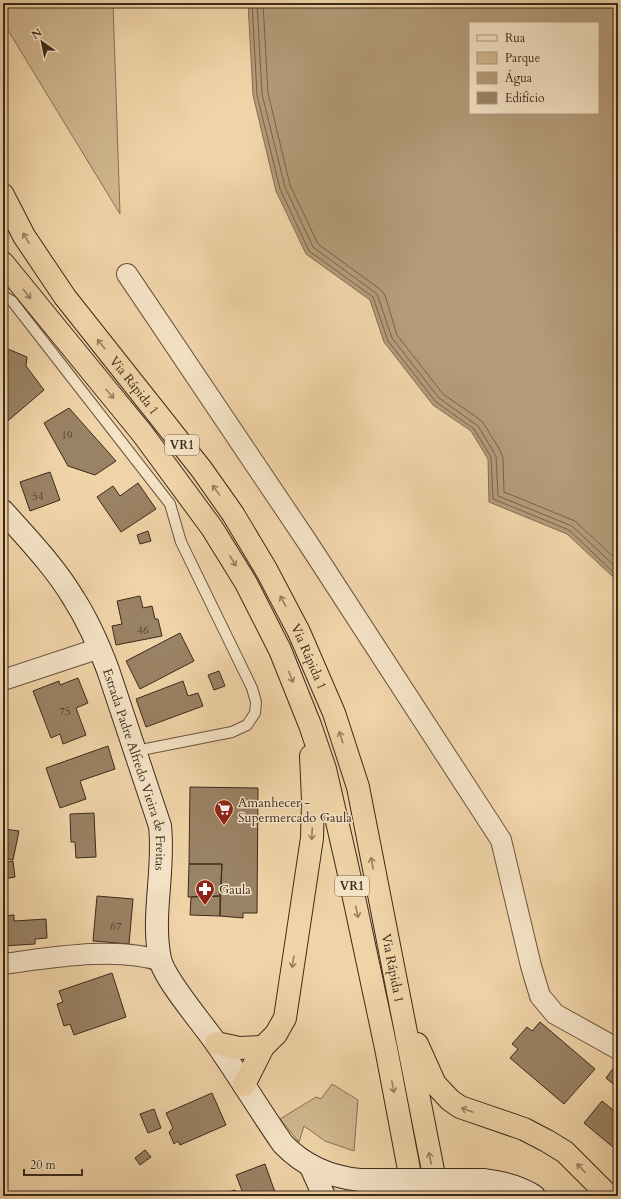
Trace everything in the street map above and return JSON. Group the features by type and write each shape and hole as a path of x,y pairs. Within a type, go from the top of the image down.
{"highway":[{"name":"Via Rápida 1","path":"3,195 24,236 65,298 202,470 233,514 267,572 299,632 334,713 358,787 438,1196"},
{"name":"Via Rápida 1","path":"3,263 142,433 212,528 246,583 280,650 310,725 324,769 347,865 386,1048 414,1196"},
{"path":"244,1085 263,1047 276,1034 285,1018 312,838 314,800 310,725"},
{"path":"401,1011 435,1084 450,1100 460,1107 524,1129 548,1141 565,1152 609,1196"},
{"path":"216,1043 239,1048 263,1047"}],"main road":[{"name":"Estrada Padre Alfredo Vieira de Freitas","path":"3,511 48,564 74,598 100,648 136,751 160,826 162,846 158,924 161,961 168,975 216,1043 282,1144 294,1156 311,1167 332,1175 360,1180 483,1180 514,1186 534,1196"},
{"path":"311,1167 324,1196"}],"street":[{"path":"127,274 308,543 501,840 531,966 540,996 555,1014 618,1049"},
{"path":"3,680 100,648"},
{"path":"3,964 45,958 123,953 161,961"}],"lane":[{"path":"3,296 12,301 136,458 170,504 180,542 252,688 256,702 255,713 246,725 232,732 136,751"}],"green space":[{"path":"3,3 113,3 120,214 3,22"},
{"path":"332,1084 358,1100 354,1151 325,1141 304,1126 299,1142 280,1119 316,1097 321,1099"}],"water":[{"path":"248,3 618,3 618,578 612,576 567,534 489,502 488,459 471,431 433,405 384,342 370,300 306,254 276,191 253,95"}],"building":[{"path":"3,347 27,357 26,366 44,390 3,425"},
{"path":"69,408 116,461 95,475 68,466 44,423"},
{"path":"50,472 60,500 30,511 20,482"},
{"path":"138,483 156,509 121,532 97,497 113,486 120,496"},
{"path":"148,531 151,541 140,544 137,535"},
{"path":"140,596 143,608 152,606 155,619 158,619 162,636 116,645 112,626 122,624 117,601"},
{"path":"180,633 194,661 140,689 126,661"},
{"path":"219,671 225,686 214,690 208,675"},
{"path":"78,678 88,703 76,708 86,735 63,744 60,734 51,738 33,691 59,681 60,685"},
{"path":"183,681 188,696 198,693 203,706 146,727 136,699"},
{"path":"108,746 115,769 80,781 86,799 60,808 46,768"},
{"name":"Amanhecer - Supermercado Gaula","path":"190,787 258,788 257,913 243,913 243,918 220,916 222,864 189,864"},
{"path":"94,813 96,857 76,858 75,842 71,842 70,814"},
{"path":"4,829 19,831 13,860 3,858"},
{"path":"13,861 15,877 3,879 3,863"},
{"path":"189,864 222,864 220,896 188,897"},
{"path":"97,896 133,899 129,944 93,941"},
{"name":"Gaula","path":"220,896 220,916 190,915 191,897"},
{"path":"14,915 14,921 46,919 47,938 35,939 35,944 3,946 3,916"},
{"path":"112,973 126,1017 74,1035 70,1024 64,1026 57,1004 63,1002 59,991"},
{"path":"540,1022 595,1069 564,1104 510,1058 518,1049 512,1044 527,1027 532,1031"},
{"path":"3,1051 8,1064 3,1066"},
{"path":"618,1062 618,1088 606,1078"},
{"path":"212,1093 226,1125 180,1145 178,1141 174,1144 169,1132 173,1128 166,1113"},
{"path":"602,1101 618,1114 618,1143 614,1148 584,1123"},
{"path":"154,1109 161,1128 148,1133 140,1114"},
{"path":"145,1150 151,1157 140,1165 135,1158"},
{"path":"265,1164 276,1195 244,1196 236,1175"},
{"path":"235,1190 237,1196 216,1196"}],"place":[{"name":"Amanhecer - Supermercado Gaula","path":"224,826"},
{"name":"Gaula","path":"205,906"}]}
